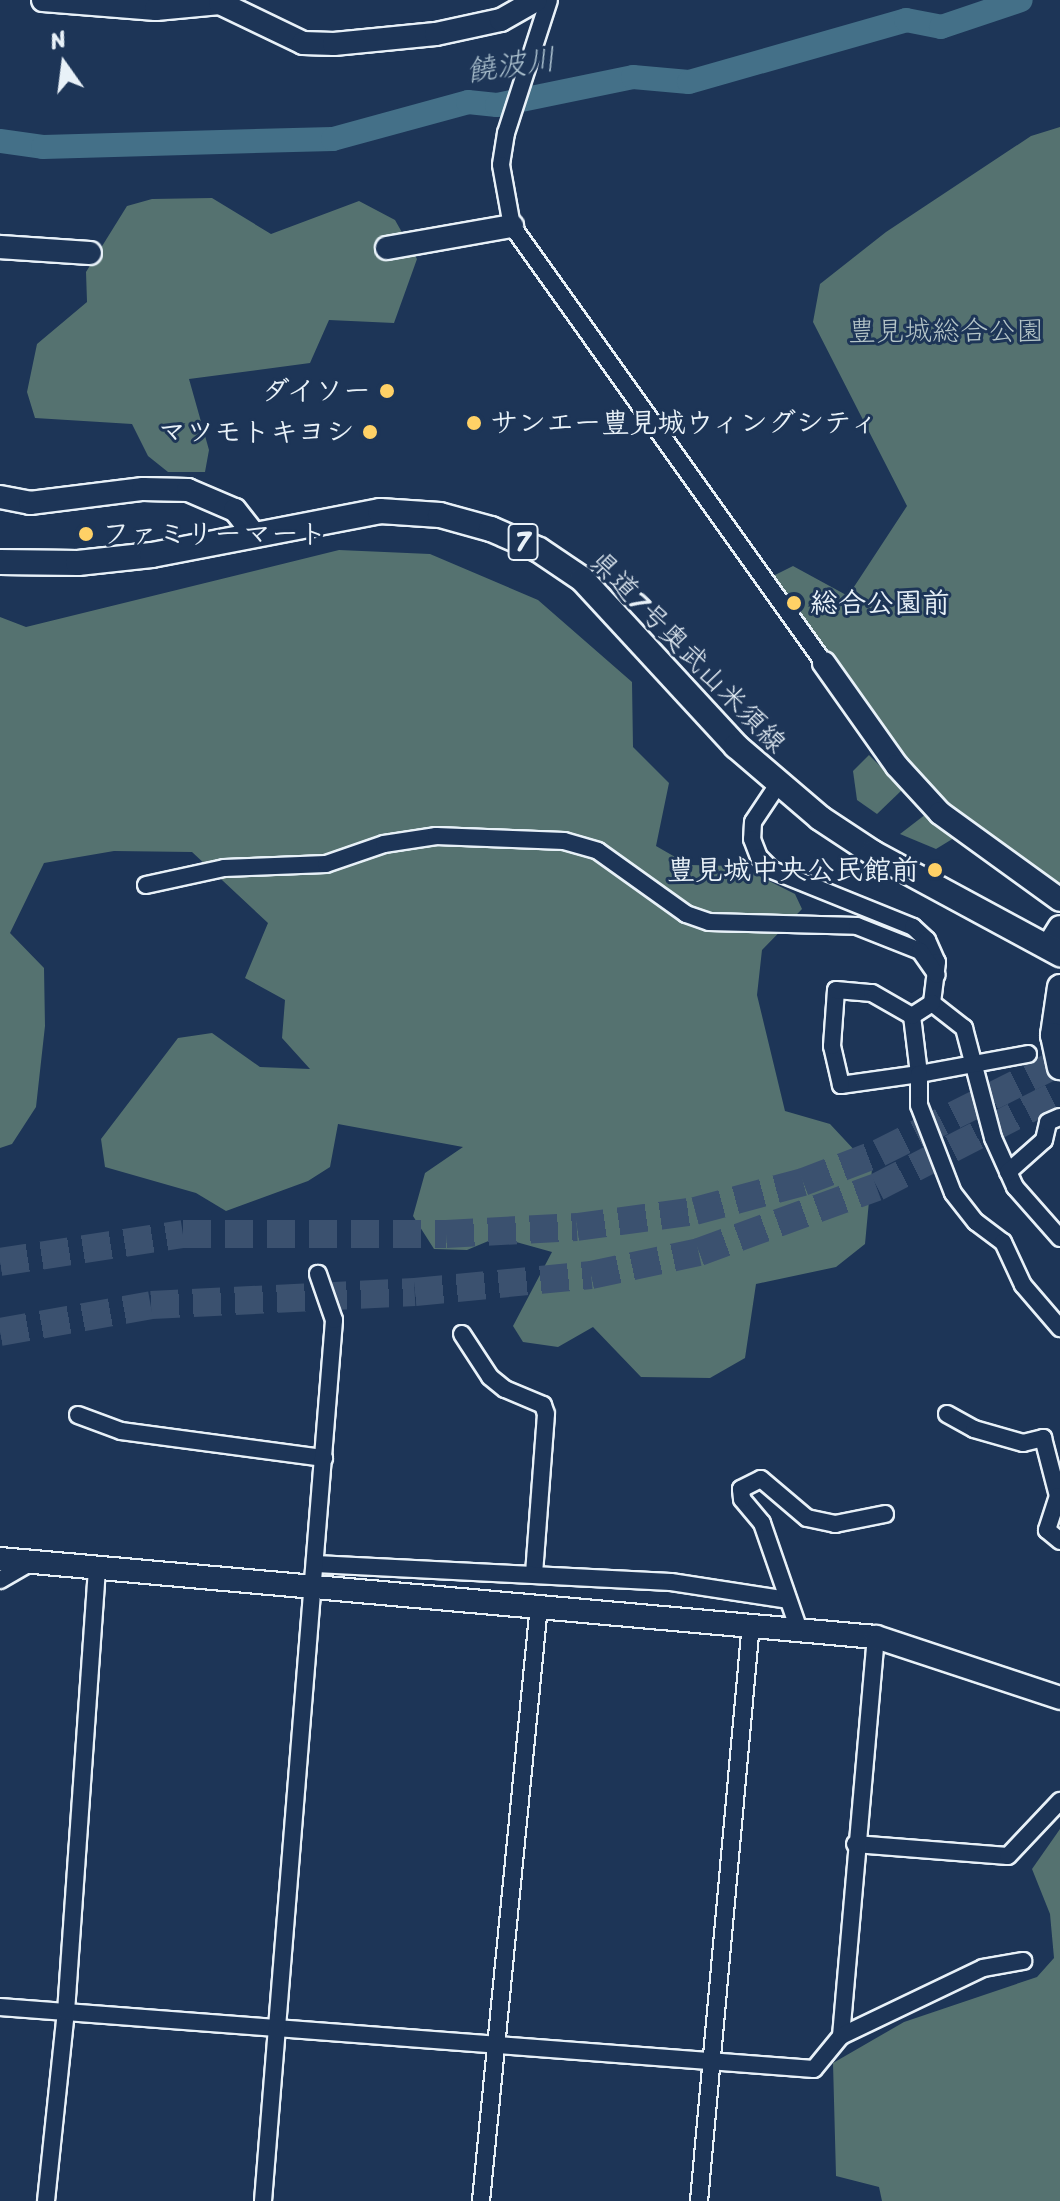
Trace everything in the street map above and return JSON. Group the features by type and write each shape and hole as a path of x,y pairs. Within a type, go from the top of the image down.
{"main road":[{"name":"県道7号奥武山米須線","path":"0,562 125,559 349,514 411,511 516,539 560,563 601,596 777,786 873,853 1056,942"},
{"path":"1060,987 1053,1035 1060,1067"}],"street":[{"path":"43,0 156,9 220,1 303,43 389,41 527,7 539,32"},
{"path":"549,0 525,73 501,165 512,226 897,766 940,813 1060,900"},
{"path":"387,248 512,226"},
{"path":"0,247 90,253"},
{"path":"0,497 30,503 143,489 188,490 235,510 253,533"},
{"path":"777,786 753,822 752,839 759,857 772,870 913,927 927,940 937,975 932,1003 912,1016"},
{"path":"146,885 224,868 326,864 384,844 436,836 564,841 598,851 686,914 709,922 857,926 920,951 937,975"},
{"path":"912,1016 872,993 836,990 832,1046 841,1085 971,1067 1028,1054"},
{"path":"932,1003 964,1028 971,1067 1008,1172 1027,1205 1060,1238"},
{"path":"912,1016 919,1074 919,1105 953,1193 976,1222 1003,1242 1023,1285 1060,1328"},
{"path":"1008,1172 1044,1140 1048,1122 1060,1117"},
{"path":"263,2201 334,1320 318,1274"},
{"path":"462,1334 490,1377 505,1389 543,1405 546,1414 534,1572"},
{"path":"947,1414 974,1429 1023,1443 1043,1438 1058,1496 1047,1530 1060,1541"},
{"path":"78,1415 121,1431 324,1458"},
{"path":"798,1627 762,1523 742,1499 741,1489 750,1480 761,1479 807,1518 835,1524 885,1514"},
{"path":"0,1559 28,1564 315,1575 534,1572 671,1582 788,1600"},
{"path":"0,1580 28,1564"},
{"path":"46,2201 66,2012 97,1567"},
{"path":"315,1575 539,1605 798,1627 876,1637 1060,1698"},
{"path":"481,2201 539,1605"},
{"path":"699,2201 751,1623"},
{"path":"841,2036 855,1844 876,1637"},
{"path":"855,1844 1008,1856 1060,1801"},
{"path":"0,2007 814,2069 841,2036 983,1968 1023,1961"}],"green space":[{"name":"豊見城総合公園","path":"1060,127 1060,888 945,810 884,738 771,577 793,566 848,596 907,506 813,322 820,284 886,232 1031,136"},
{"path":"212,198 271,234 359,201 395,220 417,259 394,323 329,320 310,363 189,379 209,450 205,472 168,472 148,456 132,424 35,418 27,392 37,344 87,302 86,272 127,206 152,199"},
{"path":"339,550 430,554 538,600 632,682 633,747 669,783 656,846 689,865 739,866 795,894 802,909 762,950 757,995 785,1111 830,1124 872,1169 865,1244 836,1267 756,1284 745,1358 710,1378 641,1377 593,1327 558,1347 523,1342 513,1326 552,1252 498,1237 467,1250 434,1249 413,1216 425,1173 463,1147 338,1124 330,1167 308,1181 226,1211 196,1193 105,1167 101,1139 178,1038 212,1033 260,1067 310,1069 282,1038 285,1000 245,978 268,923 192,852 114,851 44,863 10,933 44,968 45,1026 36,1107 12,1144 0,1148 0,617 26,627"},
{"path":"869,755 903,789 877,814 857,800 853,771"},
{"path":"926,814 954,838 936,849 900,834"},
{"path":"1060,1829 1060,2201 882,2201 879,2187 836,2176 833,2063 904,2022 1037,1977 1054,1958 1050,1914 1032,1869"}],"waterway":[{"name":"饒波川","path":"0,141 43,147 333,139 468,102 497,105 633,77 689,82 906,20 941,27 1021,0"}],"tunnel":[{"path":"0,1262 183,1234 446,1234 577,1227 695,1211 803,1182 879,1153 1060,1062"},
{"path":"0,1332 151,1305 415,1292 591,1275 699,1252 877,1187 1060,1093"}],"place":[{"name":"ダイソー","path":"387,391"},
{"name":"サンエー豊見城ウィングシティ","path":"474,423"},
{"name":"マツモトキヨシ","path":"370,432"},
{"name":"ファミリーマート","path":"86,534"},
{"name":"総合公園前","path":"794,603"},
{"name":"豊見城中央公民館前","path":"935,870"}]}
